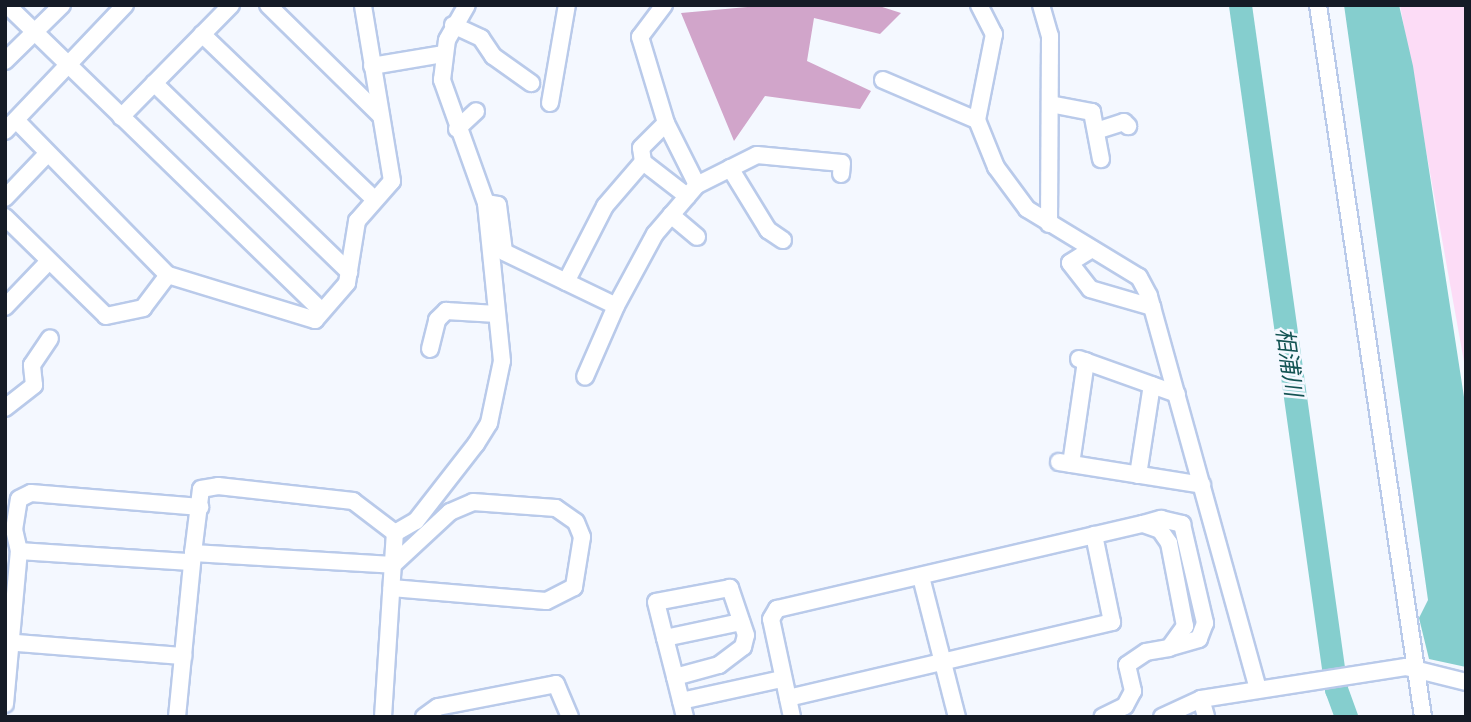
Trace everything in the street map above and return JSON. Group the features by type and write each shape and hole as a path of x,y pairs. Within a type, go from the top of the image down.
{"street":[{"path":"5,61 62,5"},
{"path":"124,5 11,125 47,154 168,275 314,320 349,272 357,221 392,181 363,5"},
{"path":"121,117 231,5"},
{"path":"268,5 379,114"},
{"path":"395,533 416,521 489,423 502,360 486,203 457,129 442,80 444,54 453,26 467,5"},
{"path":"550,103 566,5"},
{"path":"664,5 640,37 651,55 666,123 683,139 692,190"},
{"path":"967,5 981,8 993,34 977,120 996,167 1027,209 1139,278 1152,307 1202,485 1265,687"},
{"path":"1041,5 1050,36 1049,224"},
{"path":"1318,5 1410,667 1423,717"},
{"path":"8,6 322,310"},
{"path":"453,26 481,38 531,83"},
{"path":"202,34 374,199"},
{"path":"372,66 444,54"},
{"path":"883,80 977,120"},
{"path":"154,83 349,272"},
{"path":"1050,104 1092,112 1101,159"},
{"path":"457,129 476,111"},
{"path":"1096,131 1124,121 1128,126"},
{"path":"566,282 605,206 643,162 641,148 666,123"},
{"path":"5,198 47,154"},
{"path":"585,368 616,306 671,215 692,190 757,155 842,163 841,174"},
{"path":"643,162 692,190"},
{"path":"730,168 768,230 783,240"},
{"path":"486,203 498,205 504,252 616,306"},
{"path":"671,215 697,237"},
{"path":"5,217 106,316 143,308 168,275"},
{"path":"1092,249 1070,263 1090,289 1152,307"},
{"path":"5,307 48,262"},
{"path":"430,349 437,320 446,311 497,314"},
{"path":"5,408 34,386 32,365 50,338"},
{"path":"1177,394 1082,360 1065,463 1202,485"},
{"path":"1138,475 1152,385"},
{"path":"177,717 201,489 218,486 353,501 395,533"},
{"path":"5,704 8,642 19,551 14,530 19,499 31,494 200,507"},
{"path":"19,551 393,565 450,512 473,502 556,508 576,522 582,537 574,587 546,601 392,588"},
{"path":"792,717 771,619 777,609 1143,524 1160,530 1169,543 1184,614 1181,639 1169,648 1146,652 1127,665 1133,691 1125,706 1102,717"},
{"path":"383,717 395,533"},
{"path":"788,698 1112,622 1094,535"},
{"path":"921,577 957,717"},
{"path":"675,677 736,658 746,635 730,588 656,602 683,709 782,679"},
{"path":"665,638 741,622"},
{"path":"8,642 183,656"},
{"path":"1163,717 1201,699 1265,687 1410,667 1466,682"},
{"path":"424,717 438,707 556,684 570,717"},
{"path":"1201,699 1206,717"}],"shaded area":[{"path":"769,5 876,5 901,13 880,34 814,18 807,61 871,91 860,109 765,96 734,141 681,13"},
{"path":"1400,5 1466,5 1466,373"}],"water":[{"path":"1344,5 1399,5 1413,66 1466,410 1466,667 1429,659 1419,618 1428,600"}],"waterway":[{"name":"相浦川","path":"1240,5 1336,689 1346,717"}]}
